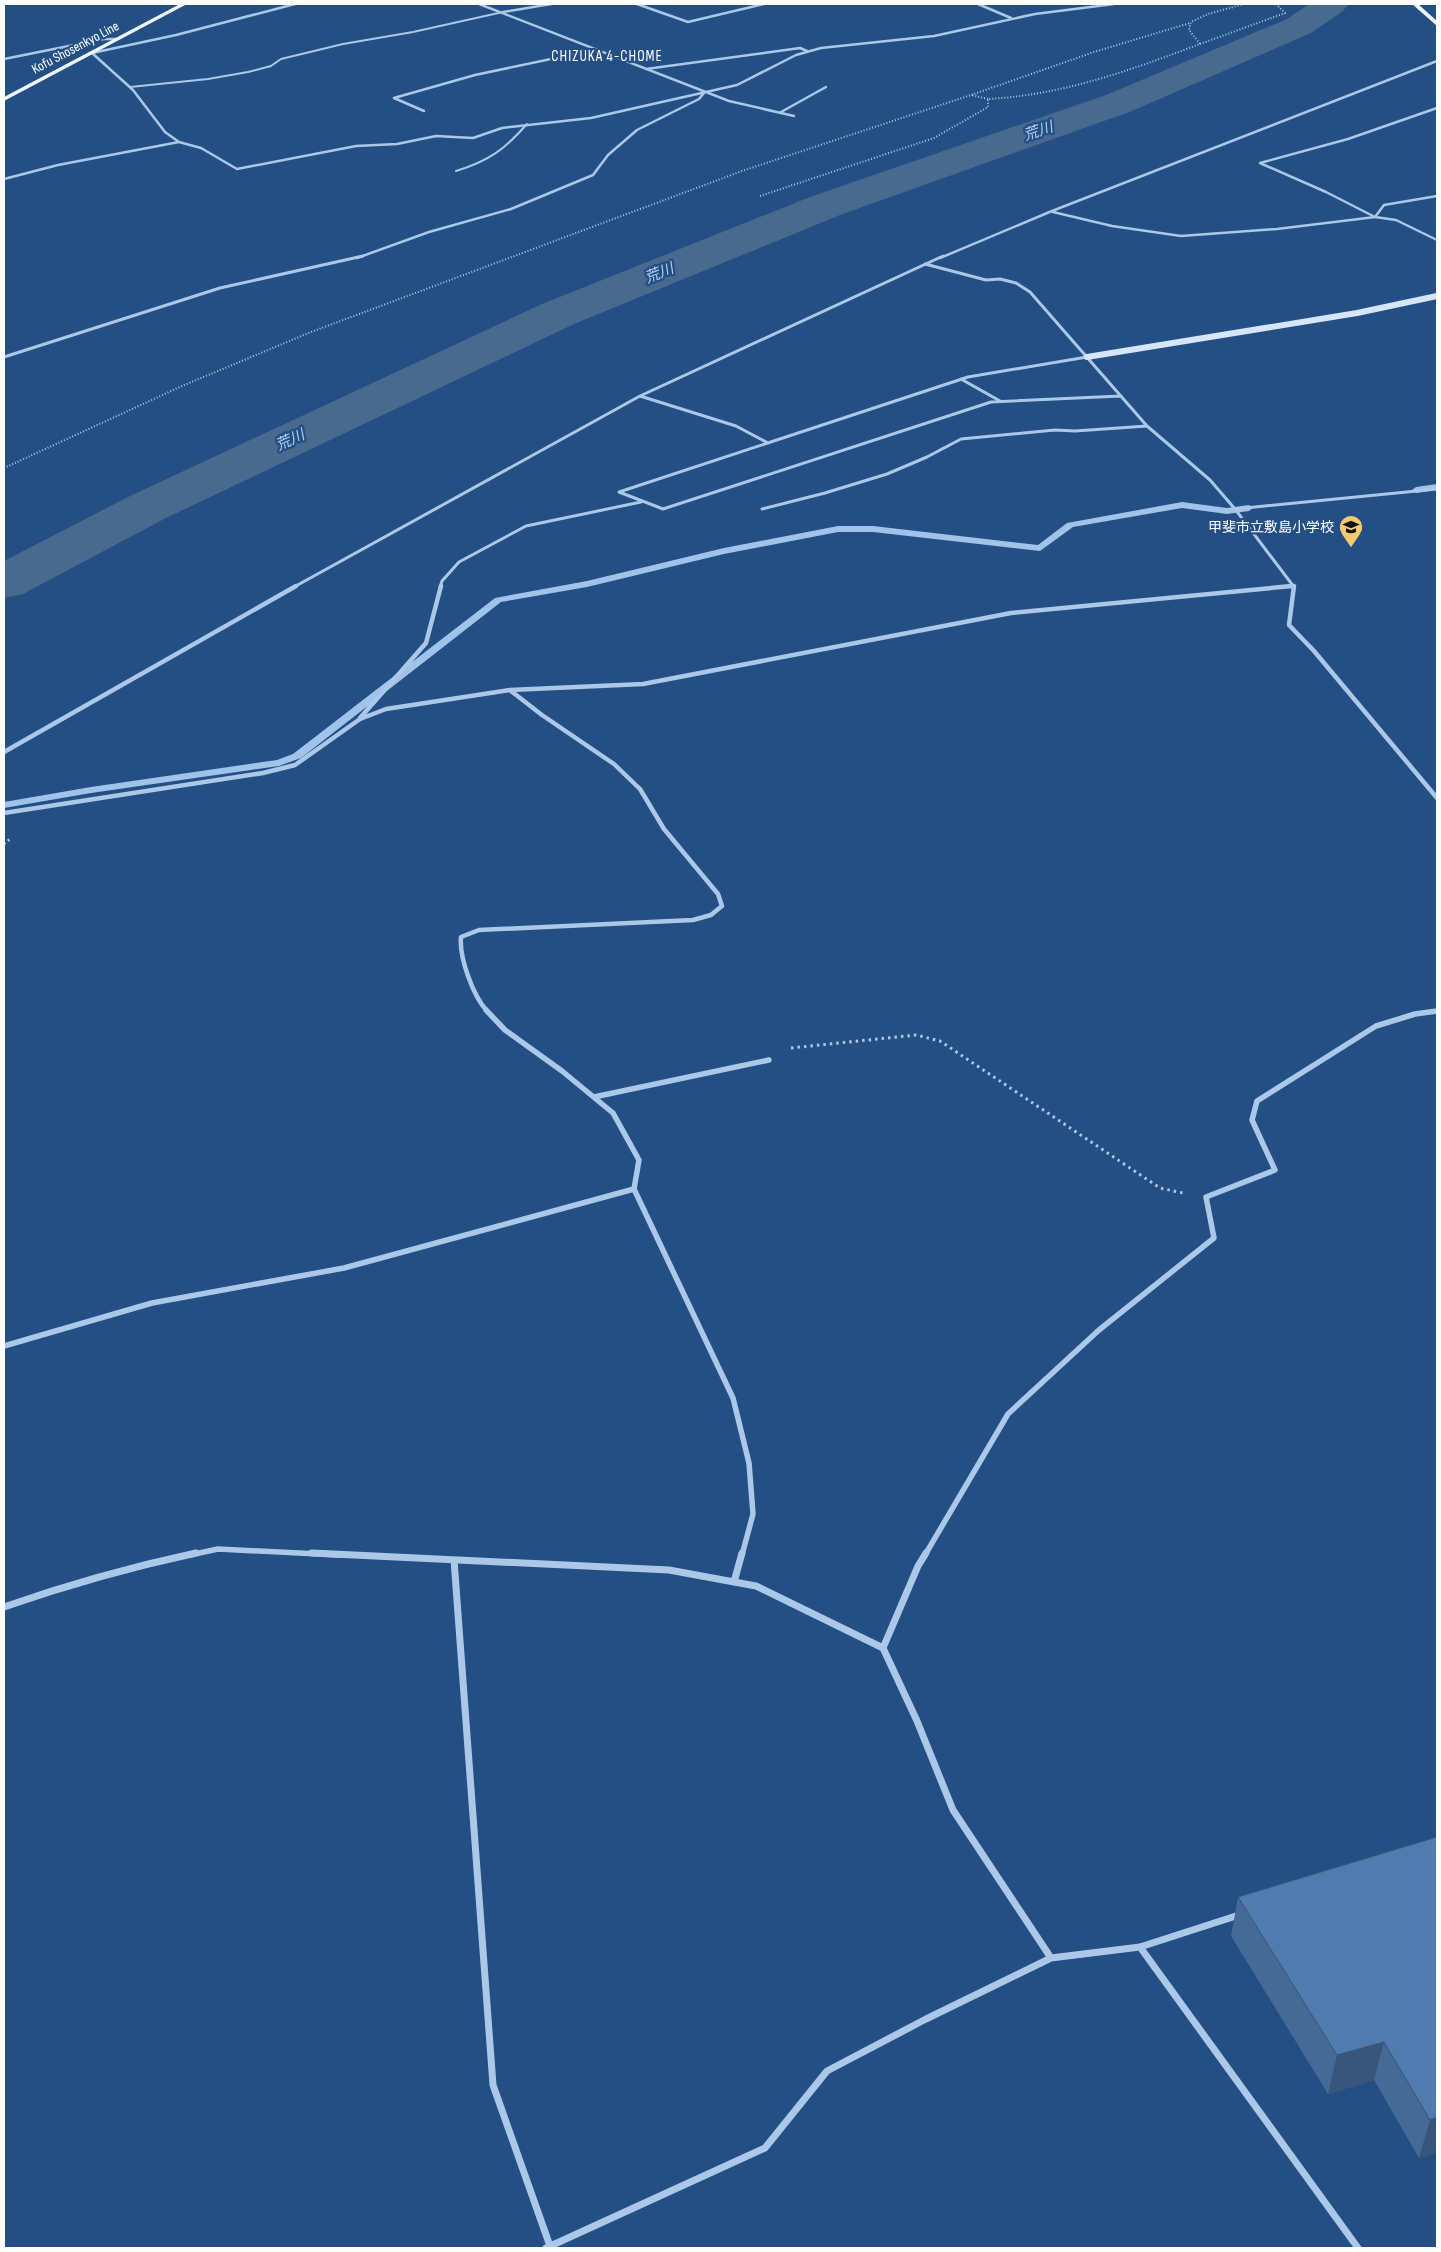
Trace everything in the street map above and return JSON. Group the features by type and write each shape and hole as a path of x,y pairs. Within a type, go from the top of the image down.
{"main road":[{"name":"Kofu Shosenkyo Line","path":"4,99 184,4"},
{"path":"1415,4 1437,24"}],"street":[{"path":"92,53 176,35 295,4"},
{"path":"479,4 729,101 794,116"},
{"path":"503,12 551,4"},
{"path":"637,4 688,22 764,4"},
{"path":"978,4 1012,19"},
{"path":"92,53 130,88 165,132 179,142 201,148 237,169 356,146 397,144 436,136 473,138 502,128 591,118 753,79 786,58 808,52 934,36 1051,12 1090,9 1114,4"},
{"path":"4,59 104,39 117,39"},
{"path":"643,69 800,48 808,52"},
{"path":"424,111 394,98 475,75 594,50"},
{"path":"4,752 118,689 291,589 640,396 925,264 1052,212 1437,61"},
{"path":"780,113 826,87"},
{"path":"4,357 220,288 364,256 446,227 511,209 593,175 608,155 637,130 699,99 704,92"},
{"path":"1375,217 1260,163 1348,139 1437,108"},
{"path":"4,179 58,165 179,142"},
{"path":"1375,217 1384,205 1437,196"},
{"path":"1052,212 1112,226 1181,236 1277,229 1375,217 1396,220 1437,240"},
{"path":"925,264 986,280 1000,279 1016,283 1030,292 1148,426 1210,480 1235,509 1294,586 1289,625 1314,651 1437,798"},
{"path":"1122,396 1000,402 981,405 663,509 619,492 961,379 1357,313 1437,296"},
{"path":"961,379 1000,402"},
{"path":"640,396 736,426 768,443"},
{"path":"762,509 819,496 894,470 928,457 947,444 961,439 1055,430 1075,431 1148,426"},
{"path":"1235,509 1437,489"},
{"path":"4,814 54,804 263,774 295,765 360,719 426,643 442,581 459,562 526,526 642,501"},
{"path":"360,719 386,709 510,690 643,684 1011,612 1294,586"},
{"path":"510,690 542,715 614,764 640,789 664,829 718,894 722,906 712,915 693,920 479,930 461,937 460,949 479,1002 505,1030 613,1113 639,1160 634,1189 733,1398 749,1463 753,1514 734,1582"},
{"path":"883,1648 918,1566 1008,1414 1099,1330 1214,1238 1206,1197 1275,1170 1252,1120 1257,1101 1376,1026 1416,1014 1437,1011"},
{"path":"594,1097 769,1060"},
{"path":"4,1346 152,1303 344,1268 634,1189"},
{"path":"4,1607 57,1589 144,1564 218,1549 669,1570 756,1586 883,1648 917,1720 953,1810 1051,1958"},
{"path":"454,1560 493,2085 548,2247 764,2148 827,2071 926,2019 1051,1958 1140,1947 1249,1911"},
{"path":"1140,1947 1358,2248"}],"lane":[{"path":"130,88 208,79 248,72 271,66 281,59 343,44 413,32 503,12"},
{"path":"456,170 494,158 507,148 527,124"}],"path":[{"path":"4,468 182,386 320,329 742,171 1094,52 1191,22 1208,14 1244,4"},
{"path":"971,95 988,99 1010,99 1087,84 1285,13 1276,4"},
{"path":"1191,22 1189,30 1200,44"},
{"path":"760,196 934,138 988,107 988,99"},
{"path":"769,1060 785,1049 916,1034 940,1041 1160,1188 1206,1197"}],"building":[{"path":"1437,1837 1437,2117 1430,2120 1384,2042 1337,2055 1238,1897"}],"waterway":[{"name":"荒川","path":"4,582 146,508 558,314 825,206 1119,103 1299,26 1331,4"},
{"path":"1416,490 1437,487"},
{"path":"4,805 91,790 279,763 297,756 498,600 587,584 724,551 838,529 873,529 1040,548 1070,525 1182,505 1227,511 1249,508"}],"place":[{"name":"甲斐市立敷島小学校","path":"1351,548"}],"district":[{"name":"CHIZUKA 4-CHOME","path":"607,56"}]}
